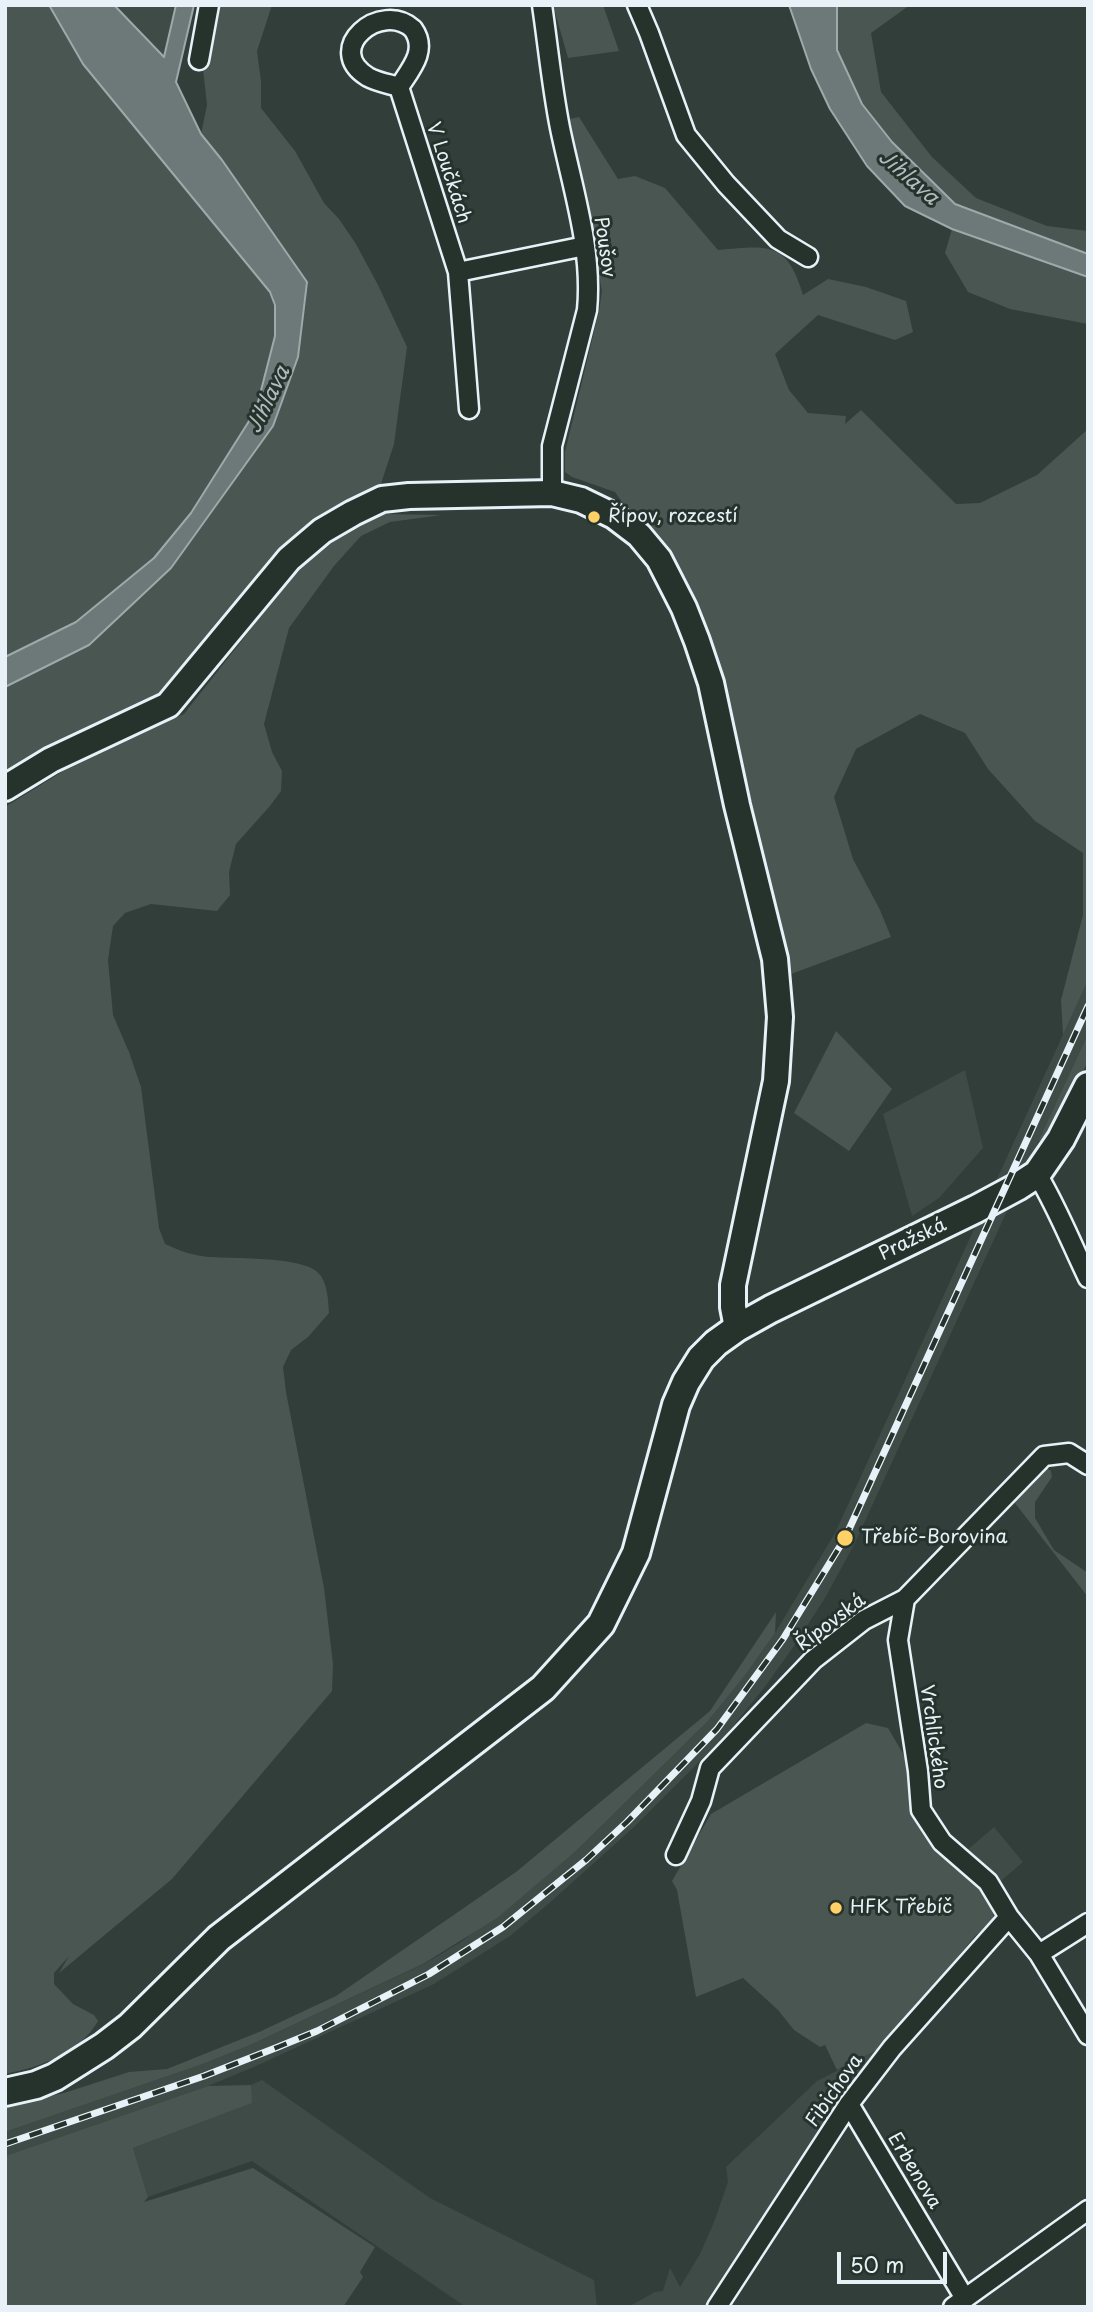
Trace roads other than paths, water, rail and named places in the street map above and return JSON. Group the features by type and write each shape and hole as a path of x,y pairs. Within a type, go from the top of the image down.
{"main road":[{"name":"Pražská","path":"5,2092 36,2085 55,2077 104,2046 130,2026 219,1938 543,1688 601,1624 636,1553 676,1405 701,1358 737,1328 975,1209 1037,1174 1061,1139 1088,1086"}],"street":[{"path":"199,60 209,5"},
{"name":"Poušov","path":"542,5 559,124 585,246 589,289 587,310 552,446 552,493"},
{"path":"637,5 686,135 726,184 778,239 808,257"},
{"name":"V Loučkách","path":"399,87 458,272 469,409"},
{"path":"458,272 585,246"},
{"path":"5,788 51,760 168,705 289,559 322,531 382,499 552,493 581,500 614,516 649,546 667,572 684,608 711,683 737,805 775,959 780,1017 776,1081 733,1285 737,1328"},
{"path":"1037,1174 1052,1199 1088,1278"},
{"name":"Řípovská","path":"677,1855 701,1801 710,1768 813,1660 864,1619 905,1599 1044,1456 1069,1453 1088,1465"},
{"name":"Vrchlického","path":"905,1599 898,1640 918,1771 921,1811 942,1842 989,1882 1009,1917 1039,1954 1088,2035"},
{"name":"Fibichova","path":"717,2307 849,2104 891,2048 1009,1917"},
{"path":"1039,1954 1088,1923"},
{"name":"Erbenova","path":"849,2104 958,2302"},
{"path":"958,2302 1088,2210"}],"water":[{"name":"Jihlava","path":"49,5 114,5 164,57 176,5 194,5 176,82 201,134 307,282 298,357 273,426 171,568 89,645 5,687 5,657 76,622 154,558 191,513 256,410 275,336 275,305 270,292 83,64"},
{"name":"Jihlava","path":"789,5 837,5 837,50 862,104 892,142 955,204 1088,254 1088,277 952,229 905,206 867,166 830,109 811,69"}],"railway":[{"path":"5,2144 204,2076 278,2047 317,2031 429,1974 503,1927 586,1860 627,1822 717,1729 783,1639 845,1538 1088,1006"}],"place":[{"name":"Řípov, rozcestí","path":"594,517"},
{"name":"Třebíč-Borovina","path":"845,1538"},
{"name":"HFK Třebíč","path":"836,1908"}]}
